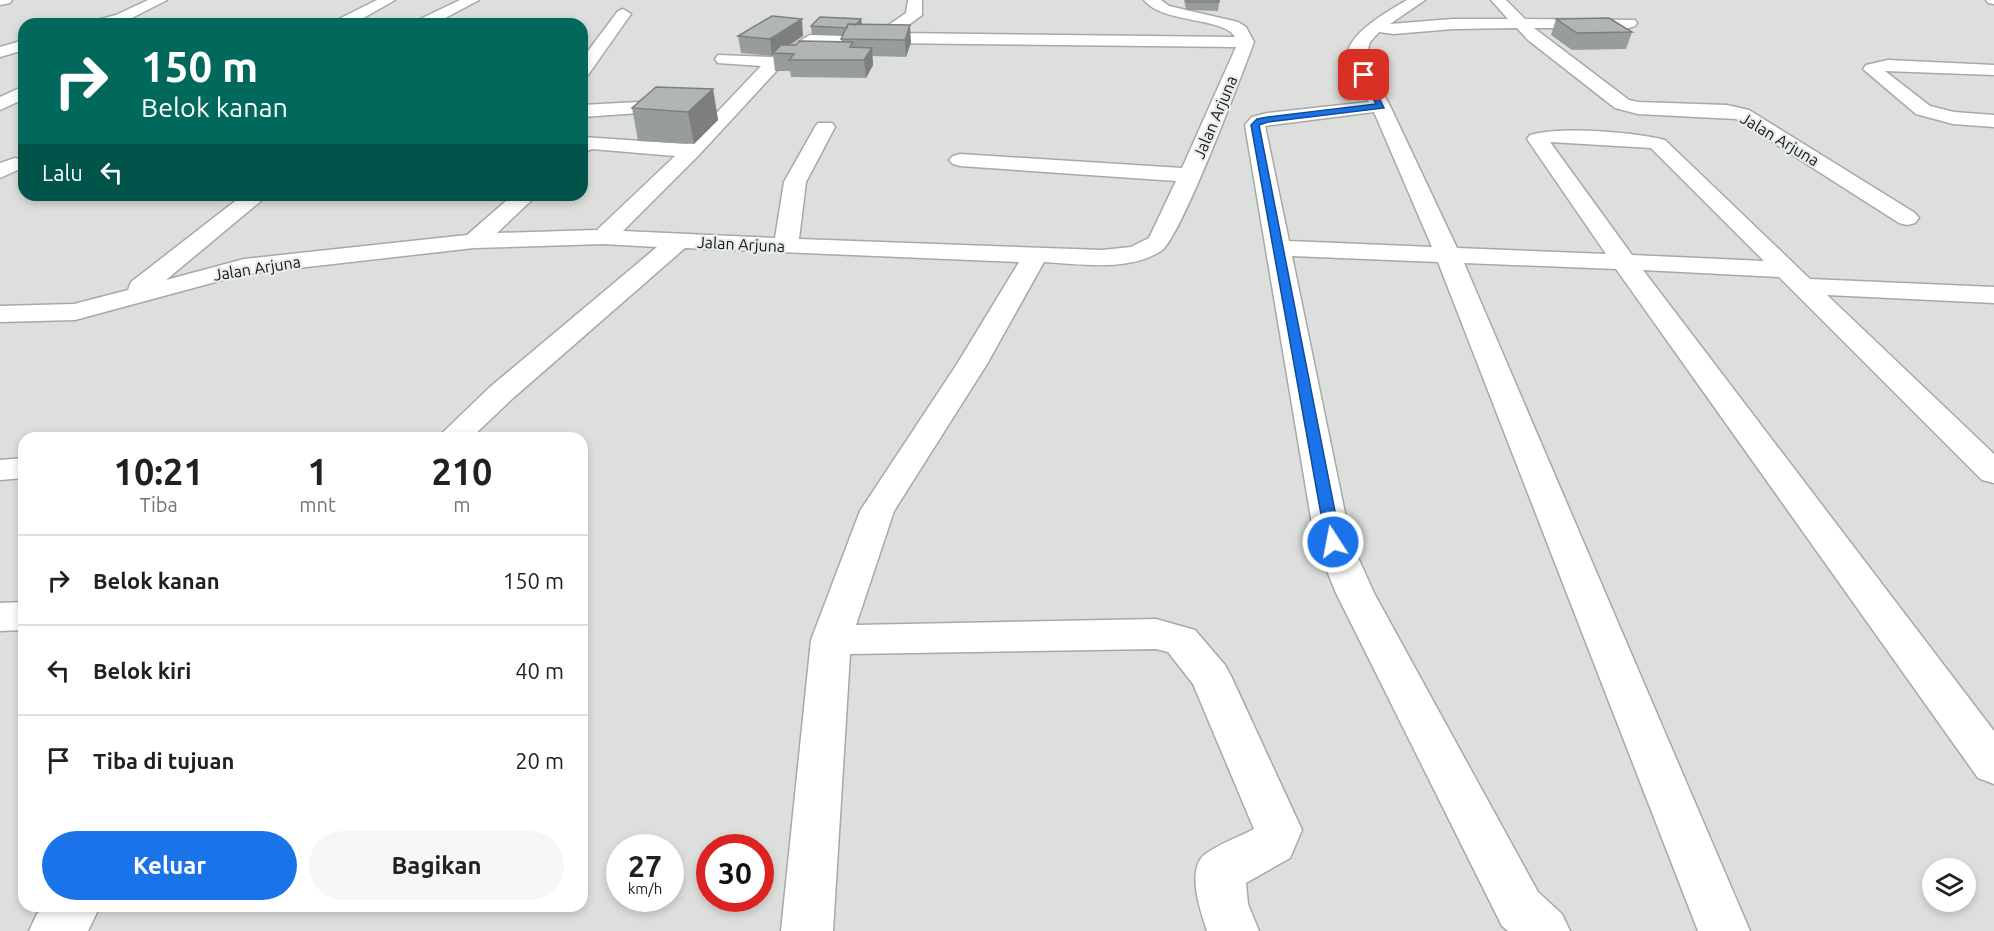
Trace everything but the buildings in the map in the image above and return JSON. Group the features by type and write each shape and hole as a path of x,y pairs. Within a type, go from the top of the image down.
{"street":[{"path":"0,2 5,0"},
{"path":"121,18 160,0"},
{"path":"353,18 388,0"},
{"path":"434,18 472,0"},
{"path":"881,38 914,15 915,0"},
{"path":"603,237 692,151 775,62 804,42 813,39 1246,42 1240,30 1232,25 1164,9 1151,0"},
{"path":"1418,0 1376,27 1356,50 1356,59 1381,106 1448,255 1724,931"},
{"name":"Jalan Arjuna","path":"1498,0 1521,24 1557,55 1622,104 1638,108 1727,111 1742,114 1906,219"},
{"path":"588,63 623,14"},
{"path":"1376,27 1394,29 1453,24 1629,23"},
{"name":"Jalan Arjuna","path":"0,314 75,312 131,295 244,267 474,241 603,237 1102,257 1135,254 1150,249 1159,242 1246,42"},
{"path":"0,52 18,47"},
{"path":"724,59 775,62"},
{"path":"1994,70 1888,65 1872,69 1923,110 1953,118 1994,121"},
{"path":"588,111 739,102"},
{"path":"1381,106 1268,119 1259,121 1255,125 1333,542 1355,593 1520,909 1544,931"},
{"path":"786,246 795,182 825,128"},
{"path":"1994,473 1658,144 1645,141 1559,137 1536,139 1994,765"},
{"path":"588,142 692,151"},
{"path":"960,160 1190,175"},
{"path":"131,295 249,201"},
{"path":"474,241 519,201"},
{"path":"459,432 501,393 679,241"},
{"path":"1278,248 1624,262 1994,295"},
{"path":"807,931 831,640 877,511 972,364 1036,254"},
{"path":"1968,294 1994,315"},
{"path":"0,470 18,468"},
{"path":"0,617 18,616"},
{"path":"831,640 1156,634 1181,640 1210,676 1278,830 1273,843 1220,872 1222,904 1233,931"},
{"path":"56,931 71,912"}],"route":[{"path":"1333,542 1255,125 1259,121 1268,119 1381,106 1364,75"}]}
